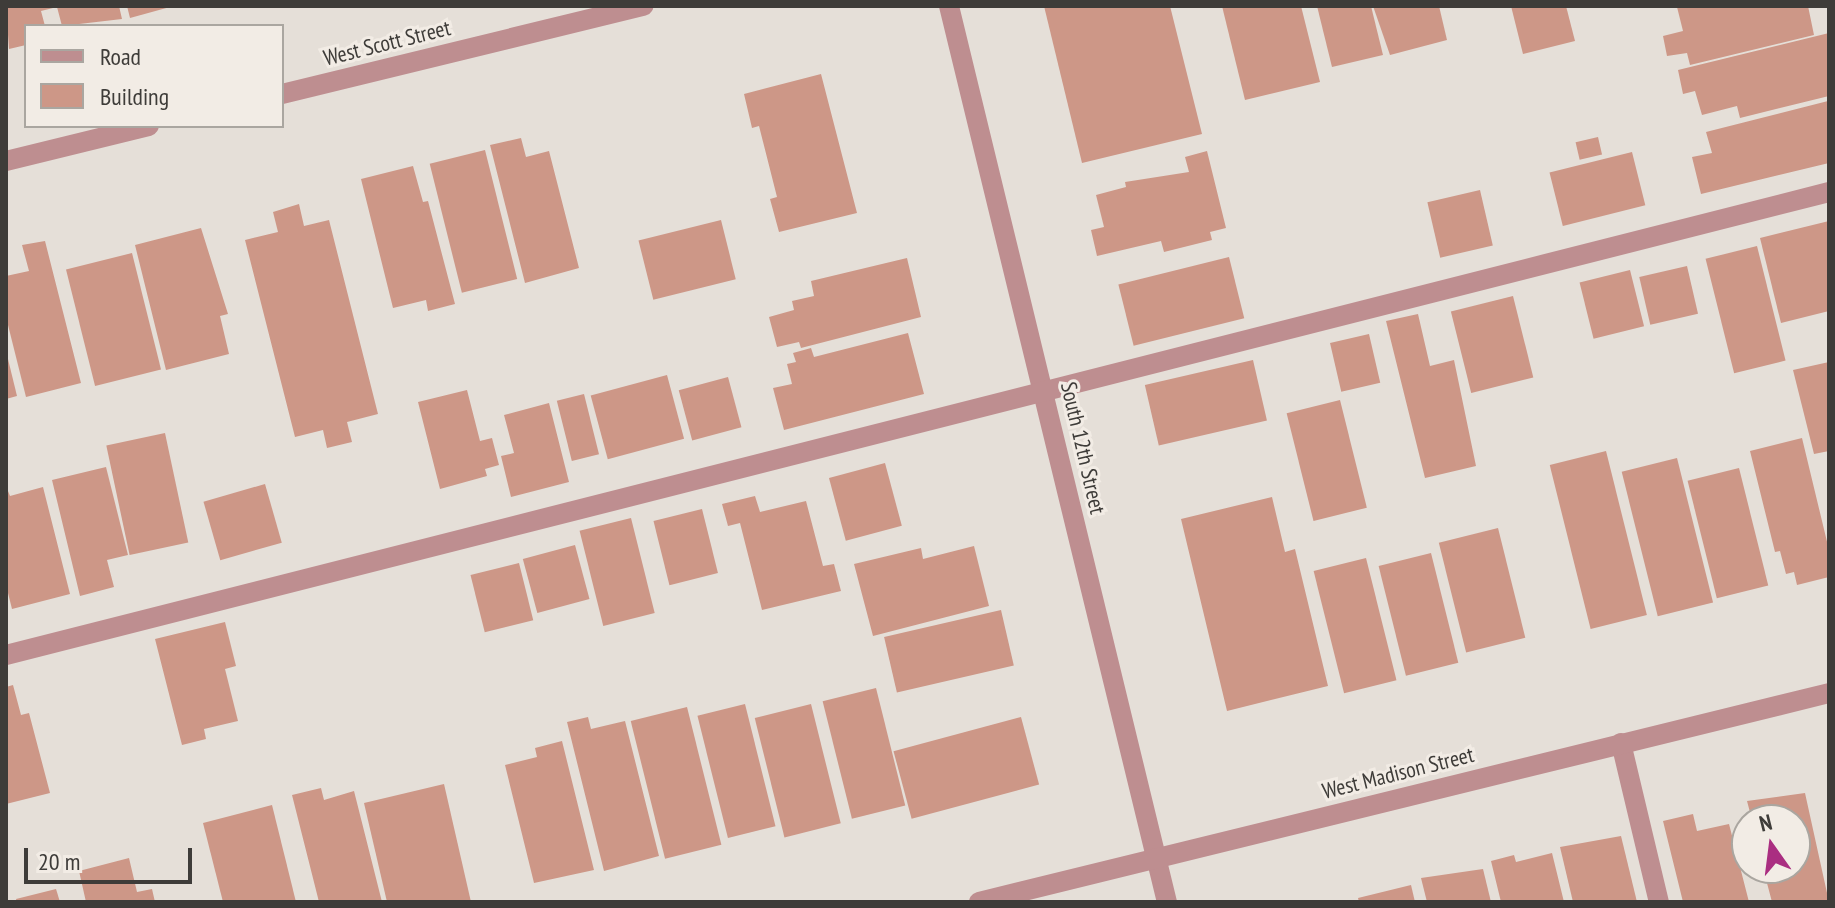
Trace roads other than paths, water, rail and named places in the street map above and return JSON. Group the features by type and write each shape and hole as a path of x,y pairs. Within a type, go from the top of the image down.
{"street":[{"name":"West Scott Street","path":"284,94 643,6"},
{"name":"South 12th Street","path":"949,6 1046,393 1167,902"},
{"path":"6,161 141,128"},
{"path":"6,655 1829,192"},
{"name":"West Madison Street","path":"979,902 1156,856 1829,693"},
{"path":"1621,743 1659,902"}]}
